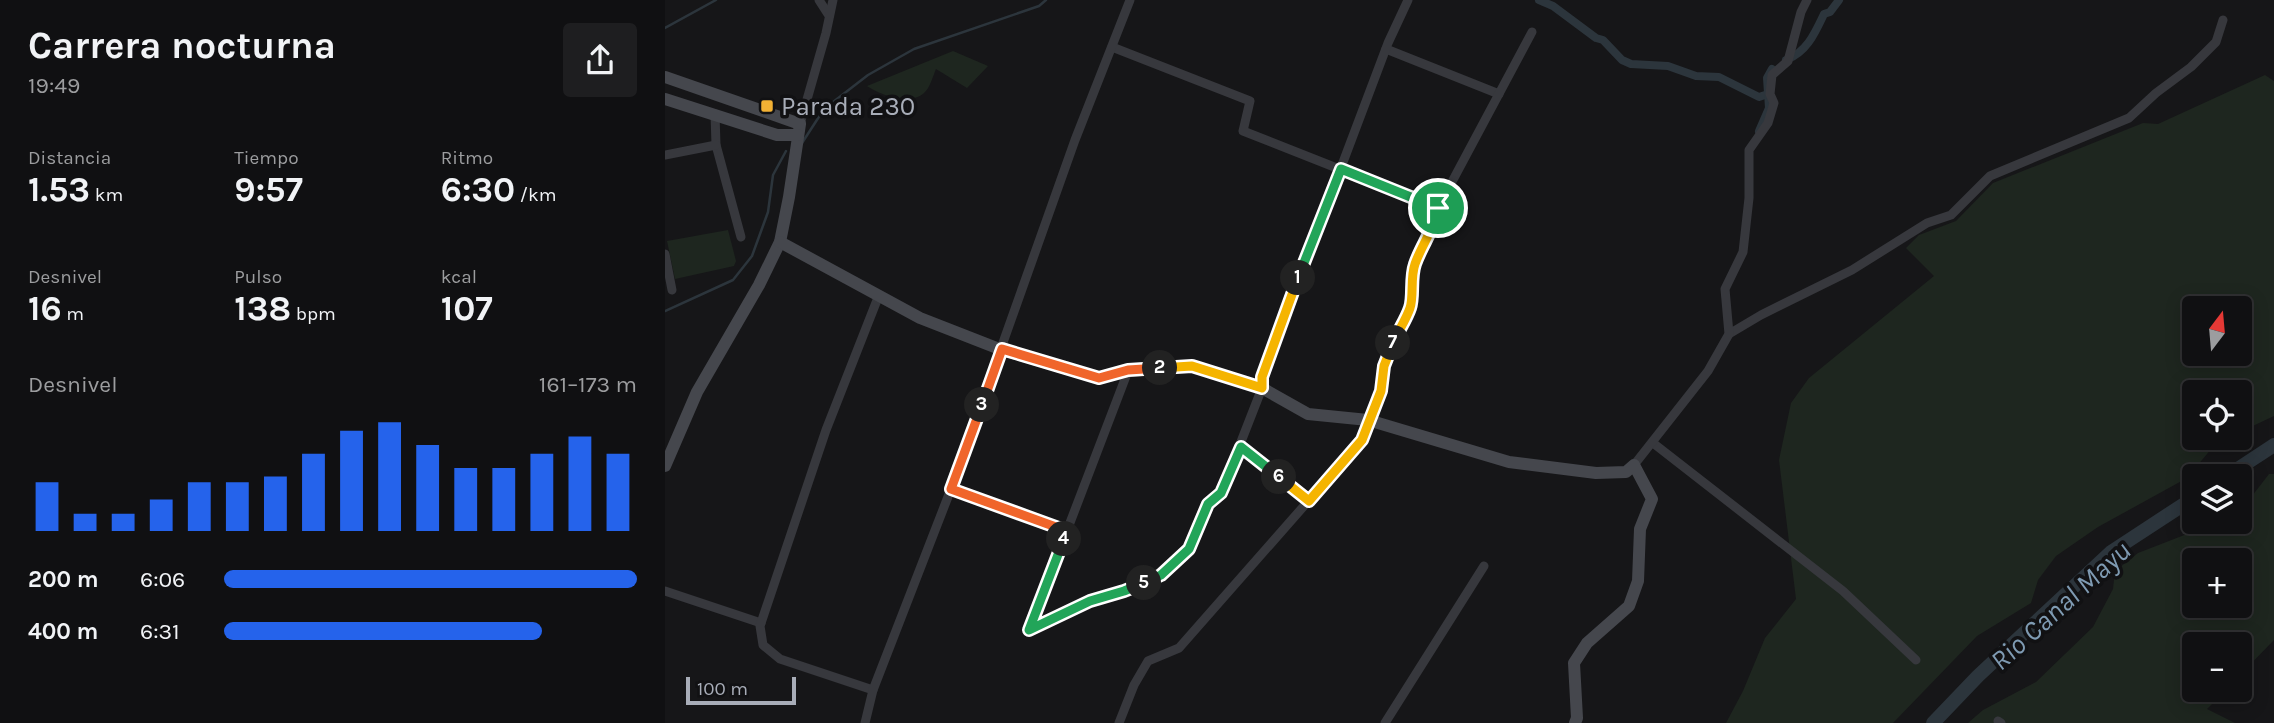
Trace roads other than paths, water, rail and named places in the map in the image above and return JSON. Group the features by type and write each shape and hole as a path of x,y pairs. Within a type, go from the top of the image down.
{"street":[{"path":"819,0 828,14"},
{"path":"665,466 697,392 759,285 780,242 799,130 826,33 832,0"},
{"path":"865,723 873,690 951,489 1075,140 1131,0"},
{"path":"1128,370 1029,630 1090,601 1124,591 1161,575 1189,549 1208,504 1221,493 1241,447 1262,388 1262,377 1386,49 1408,0"},
{"path":"1729,334 1725,289 1743,252 1749,198 1749,150 1768,122 1774,103 1770,94 1772,75 1789,61 1801,12 1807,0"},
{"path":"780,242 920,318 1002,349 1099,378 1128,370 1192,366 1262,388 1308,414 1368,420 1509,462 1596,473 1626,472 1653,443 1708,371 1729,334 1852,270 1927,223 1951,215 1990,176 2129,118 2156,93 2191,67 2216,42 2223,20"},
{"path":"1119,723 1134,685 1148,661 1179,648 1362,440 1381,391 1384,366 1412,306 1410,288 1414,268 1423,244 1433,230 1438,208 1532,32"},
{"path":"1112,47 1250,101 1243,131 1438,208"},
{"path":"1386,49 1499,94"},
{"path":"665,77 799,130"},
{"path":"665,99 778,135 799,130"},
{"path":"715,114 716,145 741,237"},
{"path":"665,155 716,145"},
{"path":"665,254 672,290"},
{"path":"873,690 780,659 763,645 761,623 826,430 879,295"},
{"path":"1653,443 1843,591 1916,660"},
{"path":"1241,447 1309,501"},
{"path":"1575,723 1574,663 1587,643 1629,606 1638,581 1640,529 1652,499 1634,465"},
{"path":"951,489 1067,531"},
{"path":"1385,723 1484,566"},
{"path":"665,591 761,623"}],"waterway":[{"path":"665,28 716,0"},
{"path":"802,143 824,109 868,75 914,49 1039,6 1046,0"},
{"path":"1539,0 1553,6 1596,38 1603,40 1622,60 1631,64 1668,66 1696,76 1719,77 1759,97 1768,94"},
{"path":"1786,60 1805,47 1824,14 1830,12 1839,0"},
{"path":"1759,131 1769,108 1767,78 1772,69"},
{"path":"665,311 733,280 752,256 768,212 773,175 786,151"},
{"name":"Rio Canal Mayu","path":"2245,464 2274,445"},
{"name":"Rio Canal Mayu","path":"1933,723 1978,676 2111,552 2182,506"}],"place":[{"name":"Parada 230","path":"767,106"}]}
